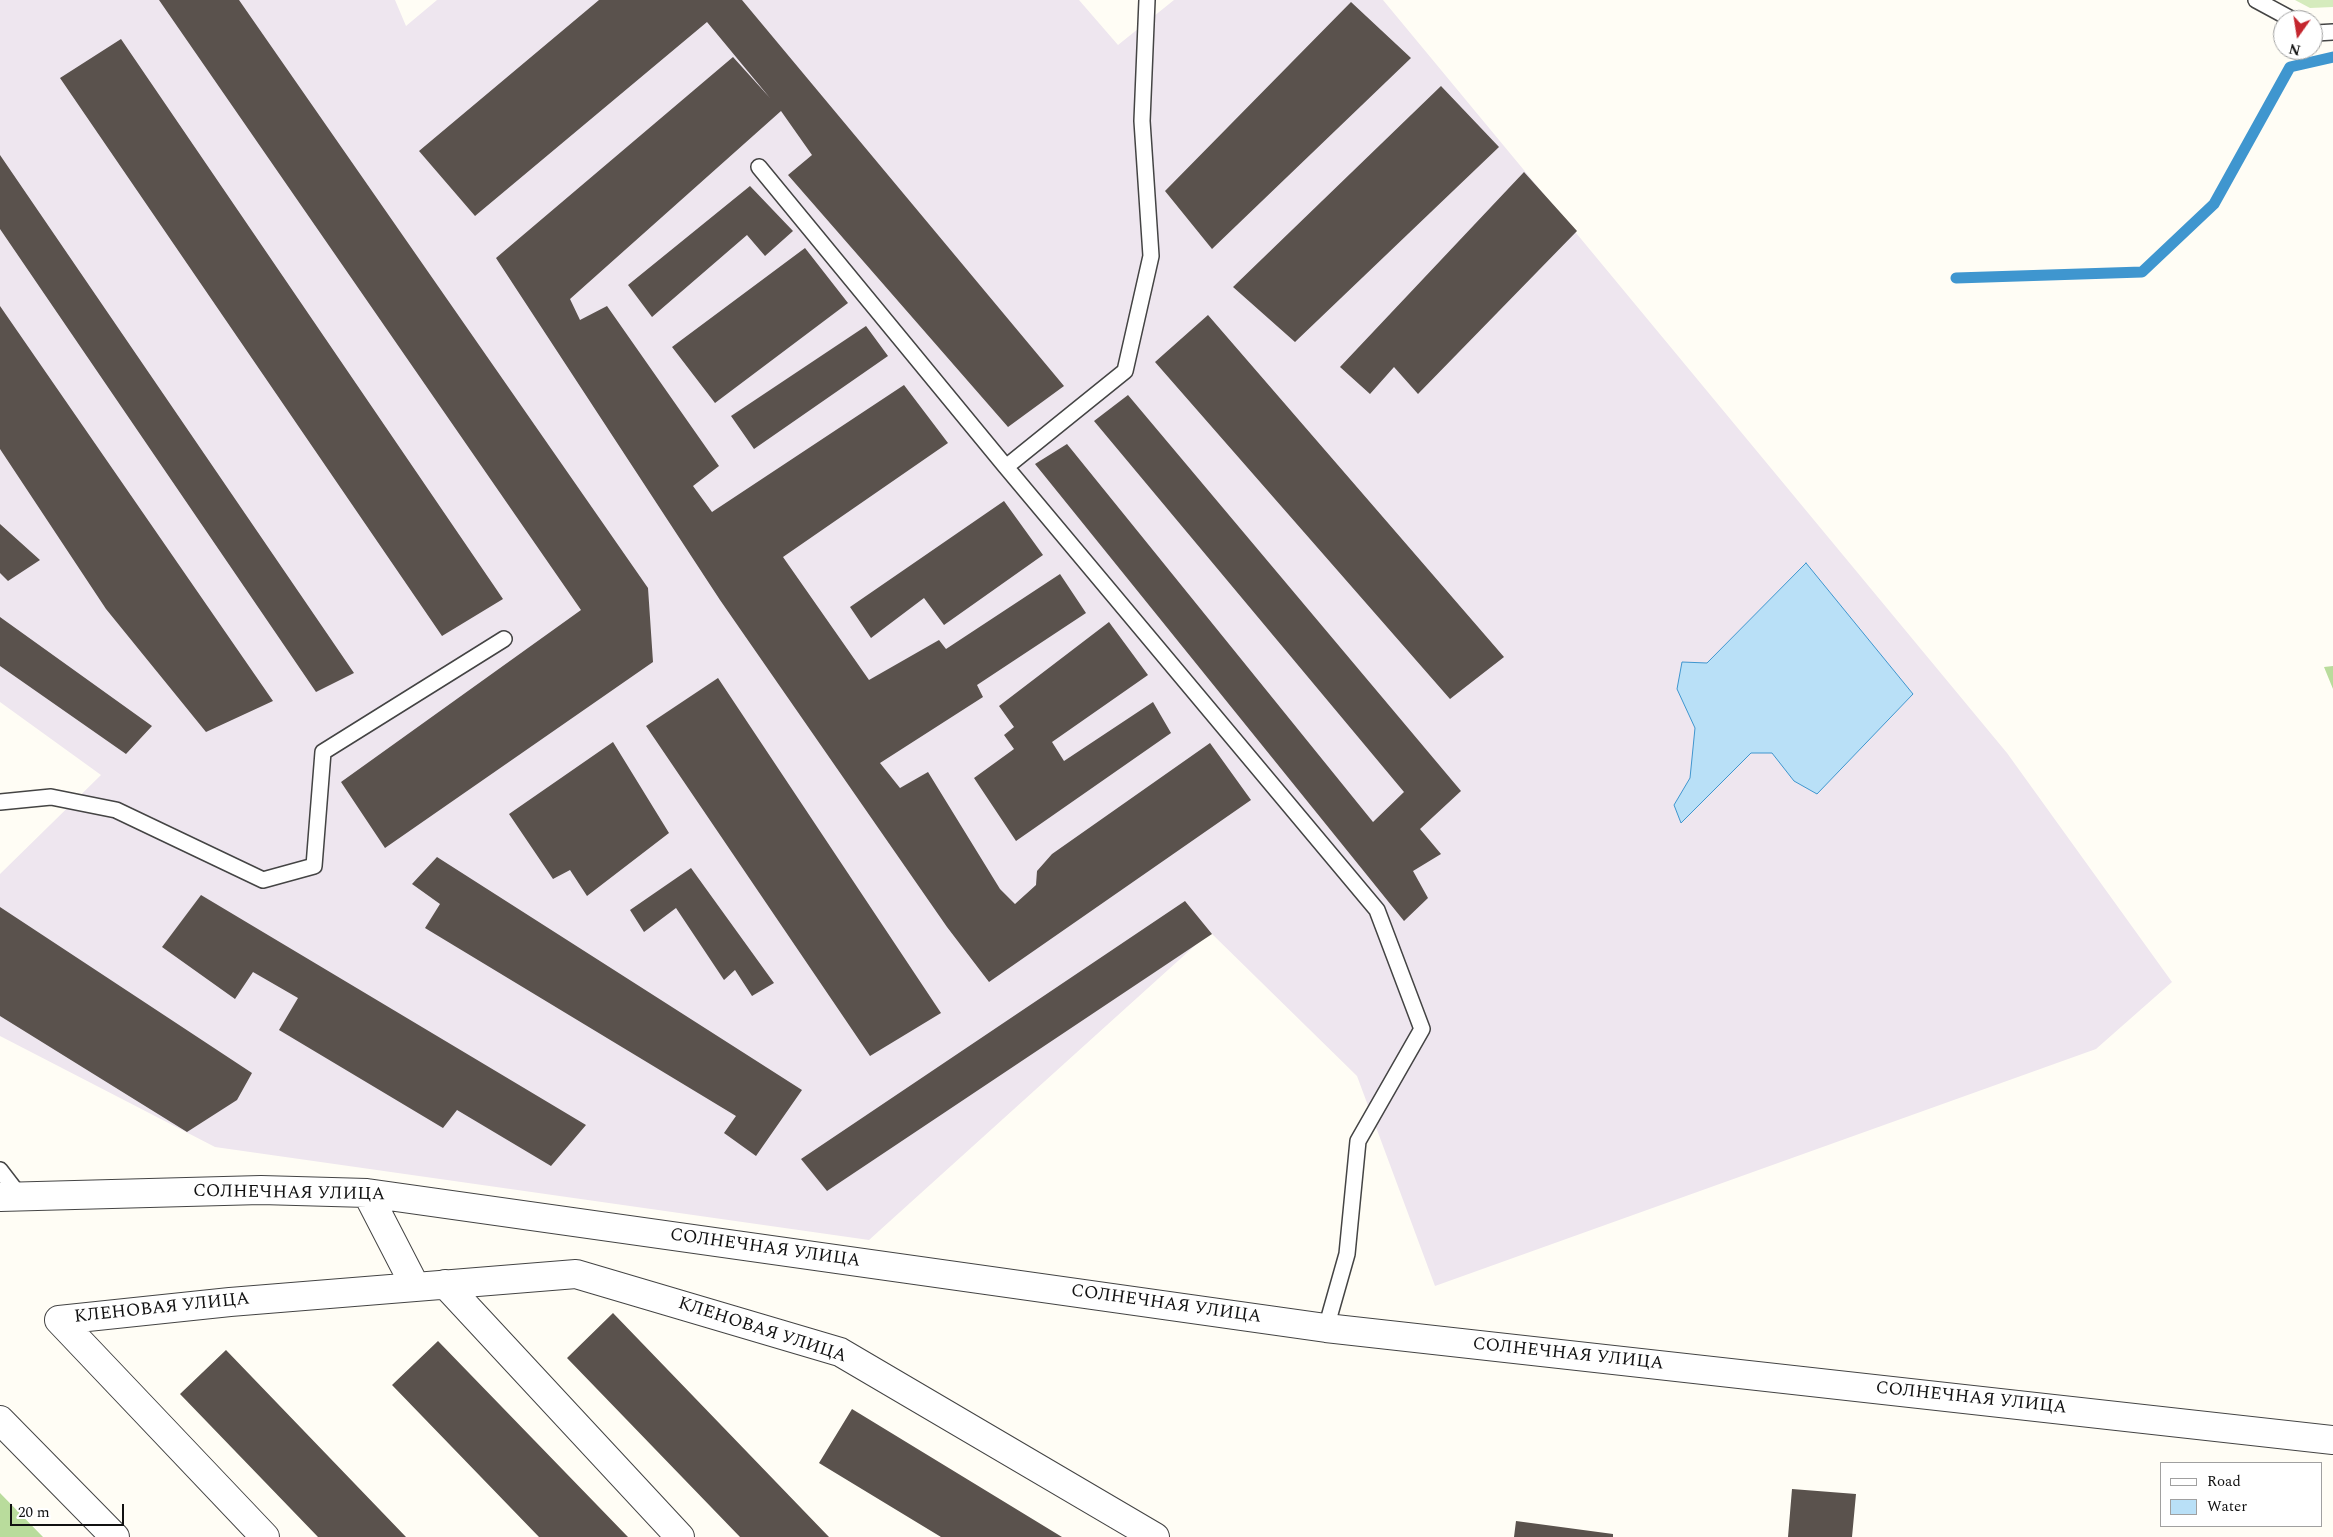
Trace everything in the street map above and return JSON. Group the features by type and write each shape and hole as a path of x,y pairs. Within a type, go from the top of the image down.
{"street":[{"name":"СОЛНЕЧНАЯ УЛИЦА","path":"10,1196 261,1190 367,1193 1326,1328 2333,1440"},
{"path":"367,1193 415,1286"},
{"name":"КЛЕНОВАЯ УЛИЦА","path":"264,1537 58,1320 230,1302 576,1274 840,1352 1155,1537"},
{"path":"445,1284 680,1537"},
{"path":"0,1420 115,1537"}],"lane":[{"path":"1006,467 1125,371 1151,256 1142,122 1147,0"},
{"path":"2256,0 2274,10"},
{"path":"760,168 1006,467 1377,910 1422,1028 1358,1141 1346,1254 1326,1328"},
{"path":"0,802 51,797 116,810 263,880 314,866 323,752 504,639"},
{"path":"0,1170 10,1196"}],"shaded area":[{"path":"0,0 395,0 406,26 437,0 1079,0 1118,45 1174,0 1383,0 2007,753 2172,982 2096,1049 1435,1286 1357,1076 1210,932 869,1240 215,1147 0,1036 0,874 101,775 0,702"}],"green space":[{"path":"2295,0 2333,0 2333,7 2310,8"},
{"path":"2333,666 2333,689 2324,667"},
{"path":"0,1493 43,1537 0,1537"}],"water":[{"path":"1806,563 1913,694 1817,794 1794,781 1772,753 1751,753 1681,823 1674,805 1690,778 1695,728 1677,689 1682,662 1707,663"}],"building":[{"path":"159,0 239,0 648,588 653,662 385,848 341,782 581,610"},
{"path":"599,0 742,0 1064,386 1008,427 788,175 812,155 781,111 570,299 580,320 607,306 719,466 693,486 712,512 904,385 948,443 783,557 869,680 939,640 946,649 1060,574 1086,613 977,685 983,697 880,763 900,788 928,772 1000,889 1015,904 1036,885 1037,871 1052,854 1210,743 1251,800 989,982 947,927 720,600 496,258 733,57 770,98 707,22 475,216 419,151"},
{"path":"1351,2 1411,58 1212,249 1165,191"},
{"path":"121,39 503,599 442,636 60,78"},
{"path":"1441,86 1499,147 1295,342 1233,287"},
{"path":"0,155 354,673 316,692 0,229"},
{"path":"1524,172 1577,231 1418,394 1394,367 1370,394 1340,367"},
{"path":"750,186 793,231 765,256 747,235 652,317 628,285"},
{"path":"805,248 848,303 715,403 672,347"},
{"path":"0,306 273,701 206,732 106,609 0,449"},
{"path":"1208,315 1504,657 1450,699 1155,362"},
{"path":"866,326 888,356 754,449 731,416"},
{"path":"1128,395 1461,791 1420,829 1441,854 1413,871 1428,898 1404,921 1035,464 1067,444 1373,822 1404,792 1094,421"},
{"path":"1004,501 1043,555 944,625 924,598 871,638 850,607"},
{"path":"0,524 40,560 8,581 0,573"},
{"path":"0,617 152,726 126,754 0,666"},
{"path":"1109,622 1148,675 1052,742 1064,761 1153,702 1171,733 1016,841 974,778 1014,749 1004,735 1014,727 999,706"},
{"path":"718,678 941,1013 870,1056 646,726"},
{"path":"613,742 669,833 587,896 570,870 553,879 509,814"},
{"path":"437,857 802,1090 756,1156 724,1133 736,1116 425,928 440,904 412,884"},
{"path":"691,868 774,983 752,996 735,970 724,980 676,908 644,932 630,910"},
{"path":"201,895 586,1125 551,1166 457,1110 443,1128 279,1030 298,998 253,972 235,999 162,947"},
{"path":"1185,901 1212,934 827,1191 801,1159"},
{"path":"0,907 252,1073 237,1100 187,1132 0,1016"},
{"path":"613,1313 829,1537 740,1537 567,1358"},
{"path":"438,1341 628,1537 539,1537 392,1385"},
{"path":"226,1350 406,1537 318,1537 180,1394"},
{"path":"852,1409 1062,1537 941,1537 819,1463"},
{"path":"1792,1489 1856,1494 1852,1537 1788,1537"},
{"path":"1516,1521 1613,1534 1613,1537 1514,1537"}],"waterway":[{"path":"1956,278 2142,272 2214,204 2290,67 2333,57"}]}
